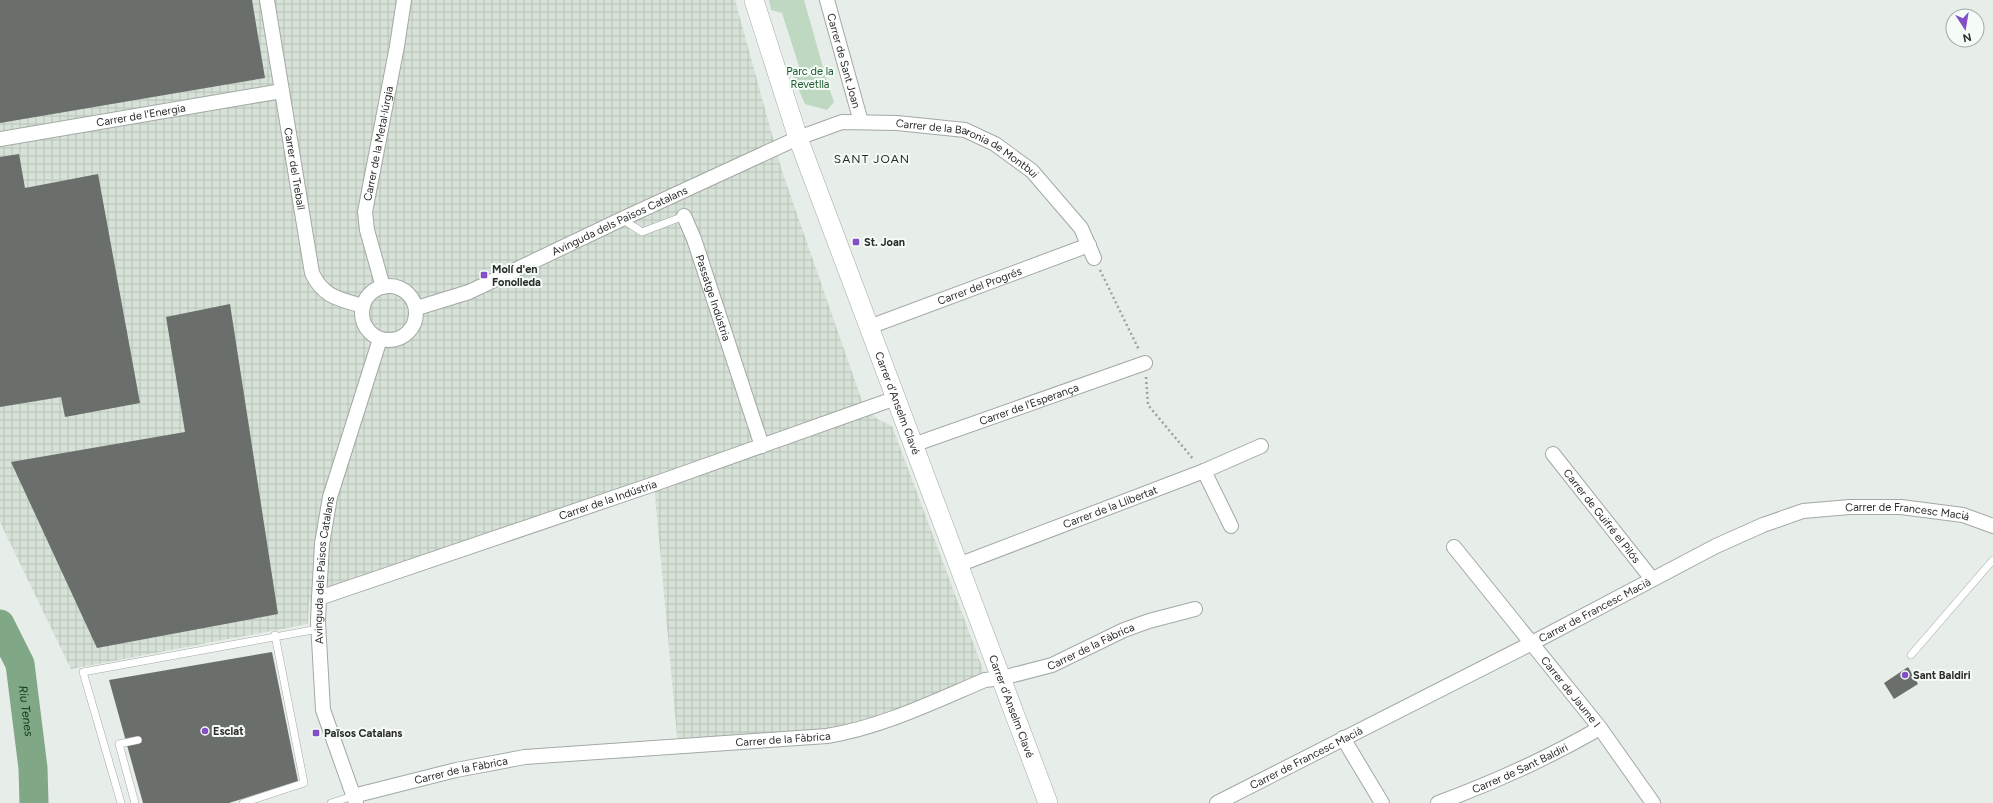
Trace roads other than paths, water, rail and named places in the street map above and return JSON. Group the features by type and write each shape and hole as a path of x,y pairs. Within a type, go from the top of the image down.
{"street":[{"name":"Carrer del Treball","path":"267,0 312,273 317,284 325,293 363,306"},
{"name":"Carrer de la Metal·lúrgia","path":"383,287 367,230 365,212 397,46 404,0"},
{"name":"Carrer d'Anselm Clavé","path":"754,0 798,138 958,565 1002,678 1045,802"},
{"name":"Carrer de Sant Joan","path":"827,0 861,122"},
{"name":"Carrer de l'Energia","path":"0,139 282,91"},
{"name":"Carrer de la Baronia de Montbui","path":"798,138 842,122 861,122 965,130 995,144 1032,171 1081,228 1092,251"},
{"name":"Avinguda dels Països Catalans","path":"417,308 470,292 622,219 798,138"},
{"name":"Passatge Indústria","path":"684,216 694,239 762,446"},
{"name":"Carrer del Progrés","path":"869,327 1092,251"},
{"path":"395,286 406,291 417,308 415,322 407,334 395,340 380,339 370,333 364,324 363,306 367,298 376,290 383,287 395,286"},
{"name":"Avinguda dels Països Catalans","path":"355,799 323,710 318,629 319,598 322,544 330,497 380,339"},
{"name":"Carrer de l'Esperança","path":"913,445 1145,363"},
{"name":"Carrer de la Indústria","path":"319,598 762,446 896,398"},
{"name":"Carrer de la Llibertat","path":"958,565 1204,471 1261,446"},
{"name":"Carrer de Guifré el Pilós","path":"1553,454 1652,579"},
{"path":"1204,471 1231,526"},
{"name":"Carrer de Francesc Macià","path":"1217,803 1532,643 1723,543 1803,511 1850,507 1901,507 1963,516 1993,526"},
{"name":"Carrer de Jaume I","path":"1454,547 1600,728 1653,803"},
{"name":"Carrer de la Fàbrica","path":"355,799 456,770 525,757 826,736 854,732 880,723 985,680 1002,678 1052,665 1124,630 1195,608"},
{"name":"Carrer de Sant Baldiri","path":"1438,803 1489,784 1551,756 1600,728"},
{"path":"1343,738 1382,803"}],"lane":[{"name":"Passatge Indústria","path":"622,219 642,232 684,216"},
{"path":"1911,655 1993,560"},
{"path":"120,803 83,672 275,635 318,629"},
{"path":"243,803 304,783 275,635"},
{"path":"135,803 119,744 138,740"},
{"path":"330,803 355,799"}],"waterway":[{"name":"Riu Tenes","path":"0,624 20,664 33,768 34,803"}],"place":[{"name":"St. Joan","path":"856,242"},
{"name":"Molí d'en Fonolleda","path":"484,275"},
{"name":"Sant Baldiri","path":"1905,675"},
{"name":"Esclat","path":"205,731"},
{"name":"Països Catalans","path":"316,733"}],"district":[{"name":"SANT JOAN","path":"872,159"}],"park label":[{"name":"Parc de la Revetlla","path":"810,77"}]}
